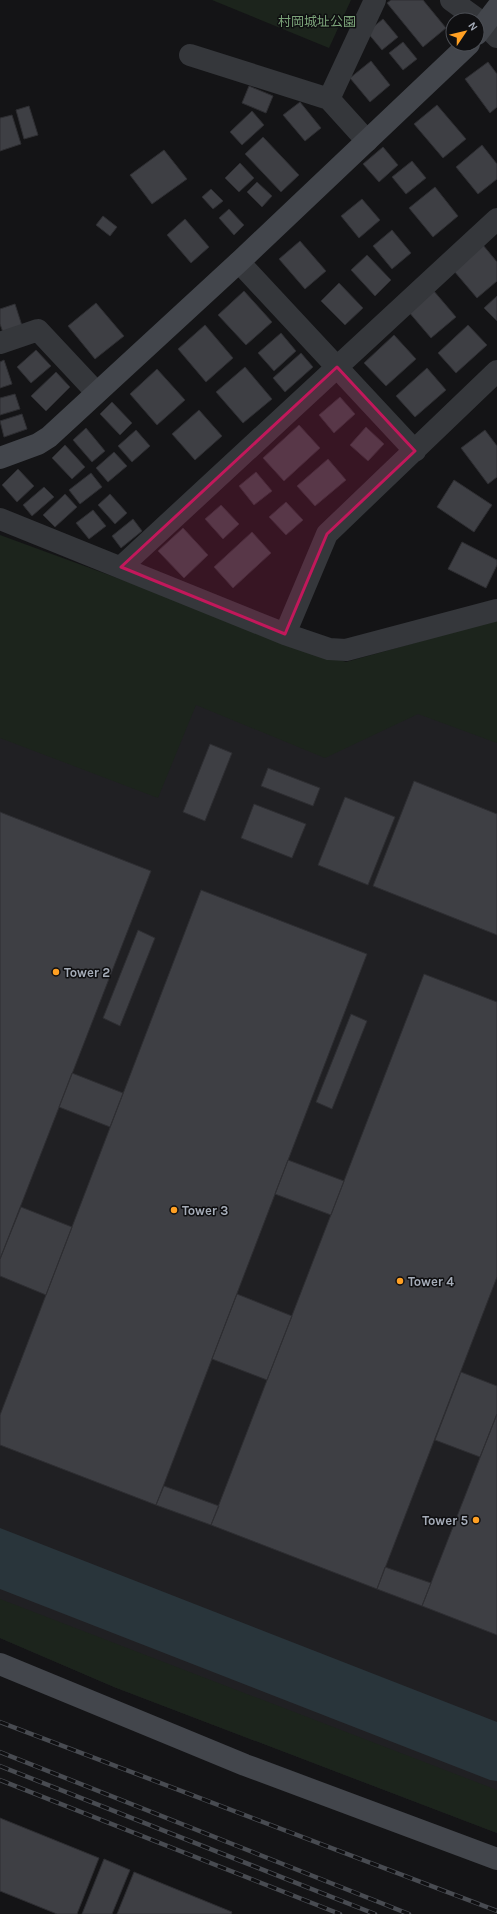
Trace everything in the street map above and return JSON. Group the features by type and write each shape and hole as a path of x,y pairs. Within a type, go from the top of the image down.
{"street":[{"path":"329,100 375,0"},
{"path":"451,0 489,26"},
{"path":"0,458 38,444 239,262 461,52"},
{"path":"190,55 329,100 367,141"},
{"path":"121,567 497,219"},
{"path":"239,262 415,451"},
{"path":"0,343 38,330 96,392"},
{"path":"285,634 327,534 497,371"},
{"path":"0,519 285,634 329,649 346,650 497,610"},
{"path":"0,1664 245,1765 497,1859"}],"highlighted area":[{"path":"337,367 415,451 327,534 285,634 121,567"}],"shaded area":[{"path":"0,537 344,669 497,626 497,1833 114,1687 0,1638"},
{"path":"0,1528 497,1722 497,1781 490,1780 0,1589"}],"green space":[{"name":"村岡城址公園","path":"212,0 351,0 329,48"},
{"path":"0,535 346,662 497,620 497,743 418,714 325,758 196,705 158,798 0,738"},
{"path":"0,1599 497,1790 497,1833 114,1687 0,1638"}],"building":[{"path":"391,0 423,0 445,27 445,29 423,47 387,3"},
{"path":"383,19 398,37 382,50 367,32"},
{"path":"403,42 417,59 403,70 389,53"},
{"path":"371,61 390,85 370,102 350,78"},
{"path":"488,62 497,74 497,107 490,113 465,79"},
{"path":"249,86 273,96 266,113 242,103"},
{"path":"300,102 321,128 305,141 283,115"},
{"path":"437,105 466,139 443,158 414,124"},
{"path":"29,106 38,135 24,139 16,110"},
{"path":"252,111 264,125 242,145 230,132"},
{"path":"12,115 21,144 0,151 0,118"},
{"path":"263,137 299,175 281,192 245,154"},
{"path":"482,145 497,164 497,179 478,194 456,167"},
{"path":"383,147 398,165 379,182 363,164"},
{"path":"164,150 187,179 152,204 130,175"},
{"path":"412,161 426,178 406,194 392,177"},
{"path":"240,163 254,178 239,192 225,178"},
{"path":"257,182 272,196 262,207 247,192"},
{"path":"435,187 458,216 433,237 409,208"},
{"path":"211,189 223,201 213,209 202,197"},
{"path":"362,199 380,220 359,238 341,216"},
{"path":"229,209 244,225 234,235 219,218"},
{"path":"103,216 117,227 110,236 96,225"},
{"path":"185,219 209,247 191,263 167,235"},
{"path":"392,230 411,253 392,269 373,246"},
{"path":"300,241 326,271 305,289 279,259"},
{"path":"483,245 497,262 497,281 477,298 454,271"},
{"path":"367,255 391,280 375,296 351,270"},
{"path":"339,283 363,308 345,325 321,301"},
{"path":"433,290 456,317 431,338 408,311"},
{"path":"244,291 272,322 246,345 218,315"},
{"path":"497,296 497,321 484,308"},
{"path":"96,303 124,336 95,359 68,326"},
{"path":"15,304 24,332 5,338 0,324 0,309"},
{"path":"205,325 233,358 206,382 178,349"},
{"path":"468,325 487,345 456,373 438,353"},
{"path":"281,333 296,351 274,371 258,353"},
{"path":"394,335 416,359 386,386 364,363"},
{"path":"36,350 51,366 31,383 17,367"},
{"path":"301,353 313,367 285,392 273,378"},
{"path":"4,360 12,384 0,388 0,362"},
{"path":"245,367 272,399 243,423 216,392"},
{"path":"427,368 446,390 415,417 396,396"},
{"path":"157,369 185,400 157,425 130,394"},
{"path":"56,372 70,387 46,411 31,396"},
{"path":"15,394 20,409 0,415 0,398"},
{"path":"340,397 355,414 334,433 319,415"},
{"path":"112,402 132,423 120,435 100,414"},
{"path":"199,410 222,436 195,460 172,434"},
{"path":"22,414 27,429 4,437 0,421"},
{"path":"299,425 320,448 284,481 263,458"},
{"path":"366,427 384,444 368,461 350,445"},
{"path":"86,428 105,451 92,462 73,440"},
{"path":"136,430 150,446 132,462 118,446"},
{"path":"485,430 497,446 497,477 488,484 461,448"},
{"path":"65,445 85,467 72,479 52,458"},
{"path":"114,452 127,466 108,482 96,468"},
{"path":"328,459 346,480 315,506 297,486"},
{"path":"18,469 34,486 17,502 2,485"},
{"path":"256,472 272,491 254,505 239,486"},
{"path":"91,473 102,487 80,504 69,490"},
{"path":"454,480 492,505 474,532 437,507"},
{"path":"44,487 54,497 32,516 23,505"},
{"path":"65,494 77,507 55,527 43,515"},
{"path":"110,494 127,513 115,524 98,505"},
{"path":"286,502 303,520 286,535 269,517"},
{"path":"221,505 239,524 223,539 205,519"},
{"path":"93,510 106,526 89,539 76,523"},
{"path":"133,519 142,531 121,548 112,536"},
{"path":"183,528 208,555 184,578 158,551"},
{"path":"252,532 271,553 233,588 214,567"},
{"path":"462,542 497,560 497,565 486,588 448,569"},
{"path":"210,744 232,753 205,821 183,812"},
{"path":"268,768 320,788 313,806 261,786"},
{"path":"414,781 497,814 497,935 373,886"},
{"path":"345,797 395,817 368,885 318,865"},
{"path":"254,804 306,824 292,858 241,838"},
{"name":"Tower 2","path":"0,812 151,871 0,1259"},
{"name":"Tower 3","path":"201,890 367,954 156,1505 0,1445 0,1415"},
{"path":"138,930 155,938 120,1026 103,1018"},
{"name":"Tower 4","path":"424,974 497,1002 497,1277 377,1589 211,1525"},
{"path":"351,1014 367,1021 332,1109 316,1102"},
{"path":"72,1073 123,1093 110,1127 59,1107"},
{"path":"288,1160 344,1181 331,1215 275,1194"},
{"path":"21,1207 72,1227 46,1295 0,1276 0,1259"},
{"path":"237,1294 292,1316 267,1380 212,1359"},
{"path":"461,1372 497,1386 497,1414 480,1457 435,1440"},
{"name":"Tower 5","path":"497,1414 497,1635 422,1606"},
{"path":"164,1486 219,1506 211,1525 156,1505"},
{"path":"385,1567 431,1583 422,1606 377,1589"},
{"path":"0,1818 99,1858 77,1914 57,1914 0,1891"},
{"path":"104,1859 130,1870 112,1914 82,1914"},
{"path":"134,1872 232,1912 231,1914 117,1914"}],"railway":[{"path":"0,1722 497,1911"},
{"path":"0,1752 409,1914"},
{"path":"0,1766 375,1914"},
{"path":"0,1780 340,1914"}],"place":[{"name":"Tower 2","path":"56,972"},
{"name":"Tower 3","path":"174,1210"},
{"name":"Tower 4","path":"400,1281"},
{"name":"Tower 5","path":"476,1520"}]}
